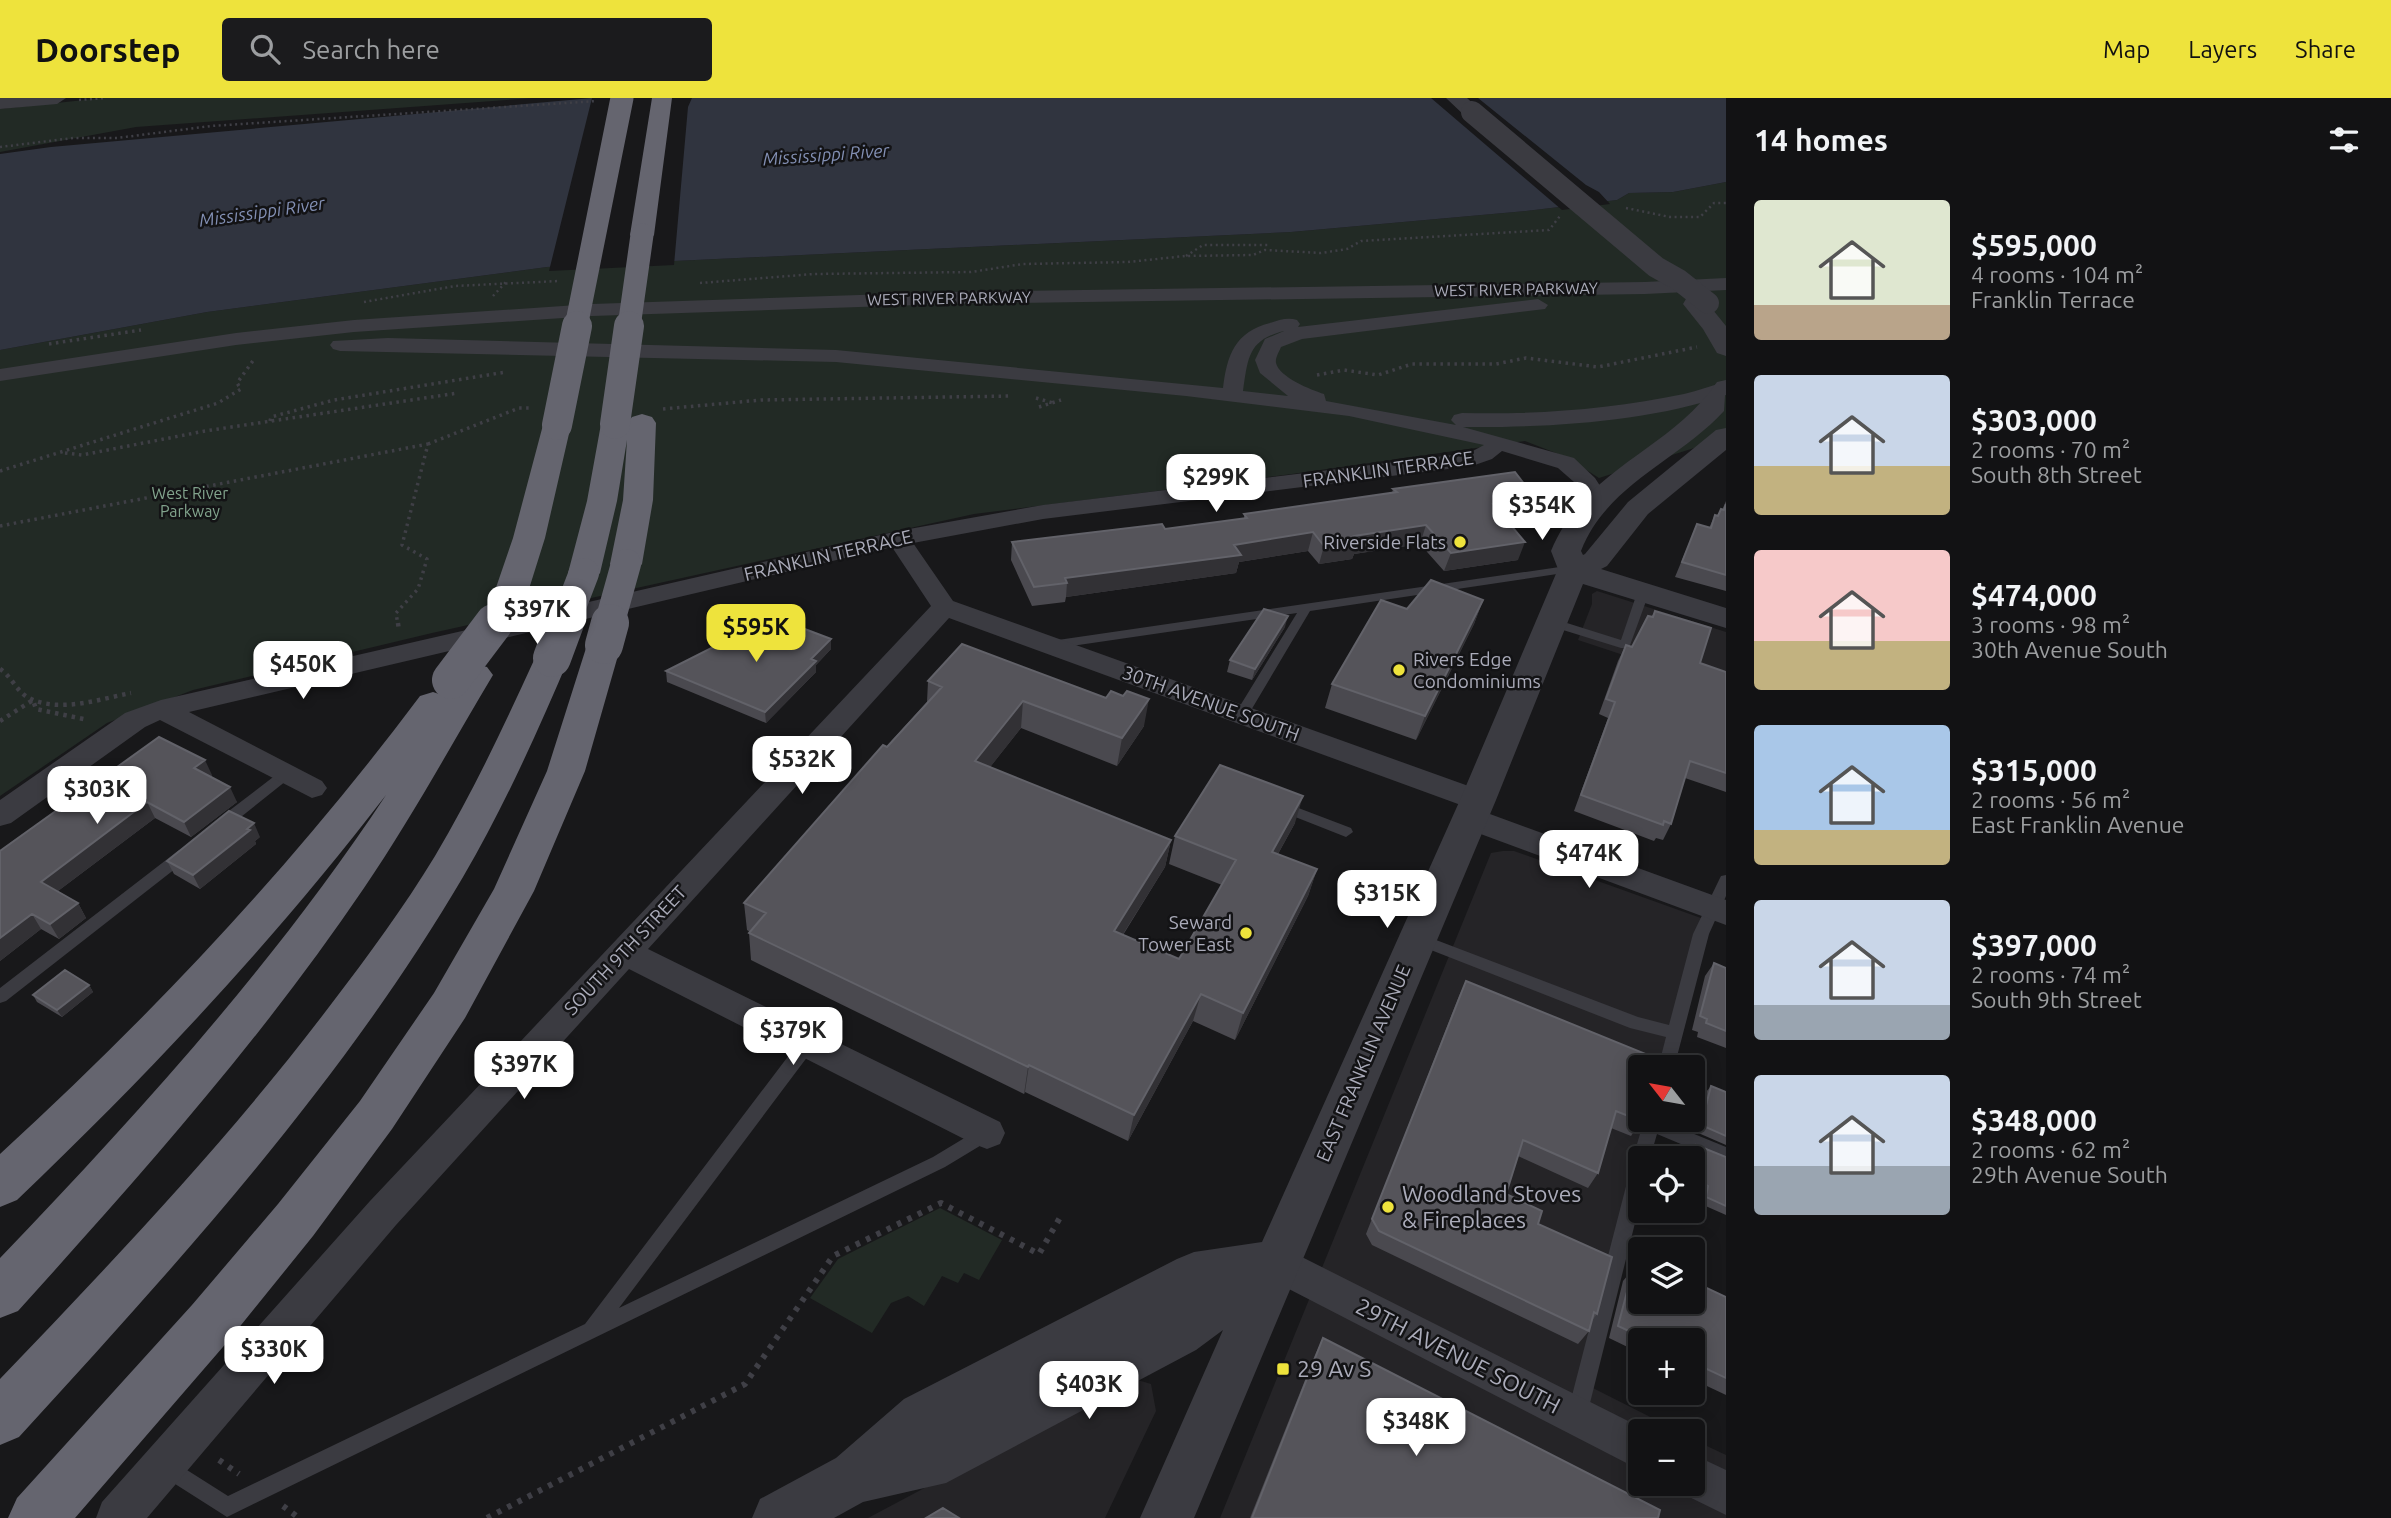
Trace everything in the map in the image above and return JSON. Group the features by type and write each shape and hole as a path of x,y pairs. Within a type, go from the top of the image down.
{"highway":[{"path":"37,1518 258,1267 377,1112 477,957 531,858 568,766 626,564 638,500 642,234 662,98"},
{"path":"0,1294 130,1154 281,971 392,816 463,678 510,598 540,498 557,425 601,203 609,99"},
{"path":"650,185 678,123"},
{"path":"0,1419 78,1338 255,1132 354,1006 408,930 464,840 495,782 552,658 584,573 602,500 641,406 649,351 642,234"},
{"path":"0,1185 85,1107 215,974 463,678"}],"street":[{"path":"0,103 57,98"},
{"path":"1455,98 1651,277 1710,309 1714,326 1726,348"},
{"path":"1349,411 1294,391 1273,376 1267,369 1265,360 1272,343 1297,333 1613,296 1651,277"},
{"name":"WEST RIVER PARKWAY","path":"0,375 70,361 305,330 389,322 694,303 1538,288 1651,277 1726,284"},
{"path":"1232,396 1240,352 1254,334 1297,323 1512,299 1538,288"},
{"path":"388,344 389,322"},
{"name":"WEST RIVER PARKWAY","path":"174,348 388,344 836,356 1232,396 1398,419 1497,441 1566,463 1590,488 1594,504"},
{"name":"WEST RIVER PARKWAY","path":"1398,419 1532,421 1681,402 1726,388"},
{"name":"EAST FRANKLIN AVENUE","path":"1167,1518 1474,809 1573,569 1566,551 1573,532 1602,495 1699,421 1715,406 1726,388"},
{"name":"FRANKLIN TERRACE","path":"0,815 135,720 161,709 898,538 1043,512 1472,459 1493,449 1497,441"},
{"path":"1573,569 1596,560 1638,508 1722,441"},
{"path":"898,538 944,607"},
{"path":"1573,569 1726,618"},
{"name":"30TH AVENUE SOUTH","path":"944,607 1242,714 1719,911"},
{"name":"SOUTH 9TH STREET","path":"118,1518 383,1213 944,607"},
{"path":"161,709 312,788"},
{"path":"624,951 987,1133"},
{"path":"779,1518 855,1477 946,1456 1178,1333 1276,1262"},
{"name":"29TH AVENUE SOUTH","path":"1276,1262 1628,1443"}],"lane":[{"path":"1050,645 1573,569"},
{"path":"1551,622 1625,645 1643,593"},
{"path":"1242,714 1306,608"},
{"path":"215,829 286,774"},
{"path":"1270,802 1346,832"},
{"path":"0,997 193,846"},
{"path":"1669,1055 1701,934 1719,911 1726,880"},
{"path":"1416,939 1636,1023 1675,1033"},
{"path":"589,1331 808,1044"},
{"path":"1674,1132 1726,1155"},
{"path":"164,1465 227,1507 939,1161 987,1133"},
{"path":"1577,1417 1628,1215"}],"path":[{"path":"0,147 211,127 609,99"},
{"path":"1620,208 1670,217 1700,217 1714,203 1726,203"},
{"path":"694,284 740,278 814,274 971,272 1023,264 1128,262 1253,255 1265,250 1321,253 1347,249 1361,241 1549,230"},
{"path":"1185,257 1203,245 1269,245"},
{"path":"359,305 379,298 455,286 546,281"},
{"path":"1324,374 1344,370 1378,375 1412,364 1483,364 1526,358 1598,367 1698,347"},
{"path":"0,471 65,453 83,444 218,403 241,388 237,383 246,375 260,348"},
{"path":"270,421 271,417 334,400 514,371"},
{"path":"65,453 82,454 270,421 457,394"},
{"path":"641,406 761,400 1014,396"},
{"path":"1027,396 1052,403"},
{"path":"0,526 428,444 519,408"},
{"path":"399,632 396,613 418,589 427,559 402,545 428,444"},
{"path":"0,669 7,672 22,694 33,700 58,705 132,692"},
{"path":"33,700 36,709 89,720"},
{"path":"0,721 33,700"},
{"path":"487,1518 745,1384 834,1256 941,1203 1038,1254 1062,1214"}],"shaded area":[{"path":"1597,591 1726,632 1726,689 1578,640 1592,604 1592,594"},
{"path":"1514,851 1712,922 1674,1055 1628,1055 1628,1132 1653,1132 1649,1146 1628,1146 1628,1205 1583,1383 1654,1419 1628,1419 1628,1496 1705,1496 1705,1445 1726,1455 1726,1518 1220,1518 1491,853"},
{"path":"1131,1378 1151,1384 1156,1411 1105,1518 868,1518"}],"green space":[{"path":"103,98 533,98 136,127 0,152 0,109"},
{"name":"West River Parkway","path":"1726,182 1726,438 1599,478 1566,457 1525,441 1292,474 974,514 432,633 193,690 107,723 0,796 0,350 207,312 547,267 1291,232 1526,211 1617,200 1629,193 1673,192"},
{"path":"940,1208 1002,1240 979,1280 964,1273 958,1283 942,1276 924,1306 908,1296 891,1303 872,1333 810,1298 838,1259"}],"water":[{"name":"Mississippi River","path":"592,98 1726,98 1726,182 1673,192 1629,193 1617,200 1526,211 1291,232 547,267 207,312 0,350 0,154 51,147"}],"pier":[{"path":"592,98 692,98 688,107 674,265 549,271"},
{"path":"1431,98 1478,98 1586,185 1599,192 1610,204 1562,210"}],"building":[{"path":"1515,472 1535,498 1493,504 1525,542 1451,553 1426,525 1354,536 1358,541 1324,546 1313,532 1234,545 1241,555 1065,578 1067,583 1034,587 1012,542 1162,524 1165,529 1247,518 1244,514"},
{"path":"1726,504 1726,575 1682,562 1697,524 1711,528 1715,515 1718,516 1721,509 1724,510"},
{"path":"1431,580 1483,600 1425,716 1332,684 1381,600 1407,609"},
{"path":"1264,609 1288,616 1255,669 1230,660"},
{"path":"1655,611 1711,628 1700,663 1726,672 1726,773 1690,761 1671,824 1664,821 1663,825 1581,795 1615,702 1606,699 1626,645 1632,647 1648,616 1653,617"},
{"path":"773,617 831,639 811,659 816,661 765,712 666,671 733,637 745,642"},
{"path":"962,644 1106,698 1111,691 1123,696 1127,691 1149,699 1122,738 1023,701 975,761 1171,840 1114,931 1179,959 1236,860 1175,836 1220,765 1303,796 1272,852 1317,869 1243,1013 1201,994 1134,1115 749,933 766,913 744,903 883,745 887,747 942,687 928,681"},
{"path":"159,737 205,760 194,768 230,787 184,822 147,802 41,882 78,903 50,924 32,914 0,938 0,851"},
{"path":"229,811 254,823 247,829 250,830 193,875 167,861"},
{"path":"1714,963 1726,968 1726,1031 1706,1023 1707,1019 1700,1016"},
{"path":"65,970 89,985 57,1010 33,995"},
{"path":"1466,981 1648,1055 1628,1055 1628,1116 1616,1111 1598,1173 1523,1140 1506,1194 1542,1211 1538,1224 1612,1257 1597,1314 1594,1312 1589,1331 1379,1231 1372,1219"},
{"path":"1711,1086 1726,1092 1726,1136 1705,1127 1705,1109"},
{"path":"1705,1149 1726,1157 1726,1206 1706,1197 1708,1186 1705,1184"},
{"path":"1705,1287 1726,1297 1726,1378 1705,1368 1705,1328 1628,1328 1628,1331 1618,1326 1628,1288 1628,1314 1705,1314"},
{"path":"1323,1338 1660,1510 1658,1518 1252,1518"},
{"path":"943,1508 959,1518 926,1518"}],"place":[{"name":"Riverside Flats","path":"1460,542"},
{"name":"Rivers Edge Condominiums","path":"1399,670"},
{"name":"Seward Tower East","path":"1246,933"},
{"name":"Woodland Stoves & Fireplaces","path":"1388,1207"},
{"name":"29 Av S","path":"1283,1369"}]}
